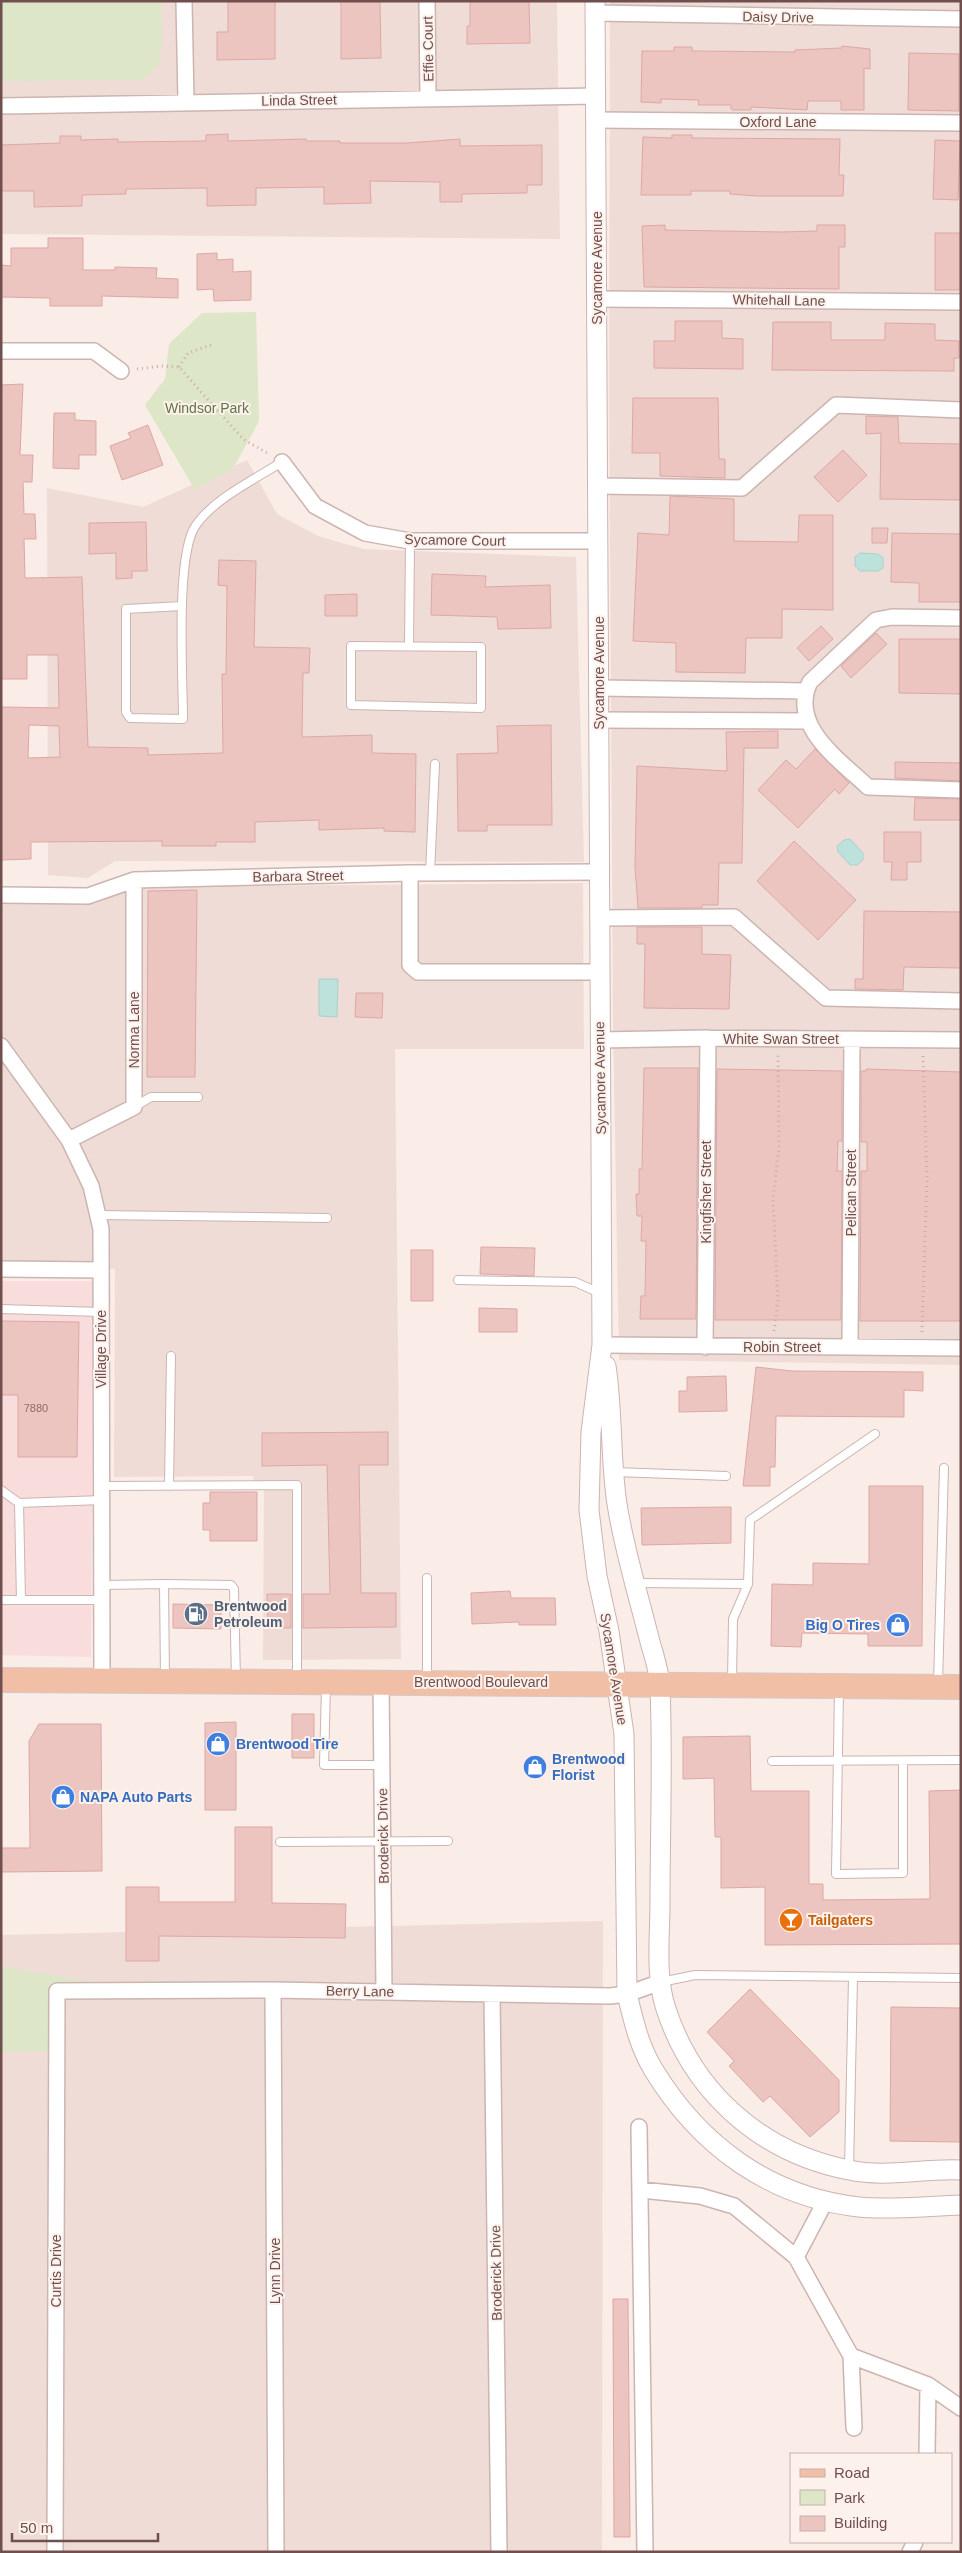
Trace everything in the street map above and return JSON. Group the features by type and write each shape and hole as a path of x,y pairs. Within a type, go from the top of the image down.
{"main road":[{"name":"Brentwood Boulevard","path":"1,1680 950,1686"}],"street":[{"path":"184,1 186,102"},
{"name":"Effie Court","path":"427,1 428,97"},
{"name":"Daisy Drive","path":"595,7 961,19"},
{"name":"Sycamore Avenue","path":"595,7 600,688 598,872 600,918 602,1345 591,1432 589,1510 597,1576 617,1683 624,1734 627,1994 636,2030 652,2068 691,2122 738,2164 794,2193 859,2207 961,2205"},
{"name":"Linda Street","path":"1,106 428,97 596,96"},
{"name":"Oxford Lane","path":"596,120 961,123"},
{"name":"Whitehall Lane","path":"598,299 961,302"},
{"path":"1,351 94,351 122,371"},
{"path":"598,486 742,488 836,405 961,410"},
{"name":"Sycamore Court","path":"282,462 315,506 365,533 410,541 598,541"},
{"path":"961,618 892,617 876,620 810,682 805,691 807,721 821,742 868,787 961,790"},
{"path":"600,688 805,691"},
{"path":"599,720 807,721"},
{"name":"Barbara Street","path":"1,895 88,896 134,880 410,873 598,872"},
{"path":"410,873 410,965 418,972 599,972"},
{"name":"Norma Lane","path":"134,880 134,1107"},
{"path":"600,918 734,917 826,998 961,1001"},
{"name":"White Swan Street","path":"600,1040 708,1038 961,1040"},
{"name":"Kingfisher Street","path":"705,1346 708,1038"},
{"name":"Pelican Street","path":"850,1347 852,1039"},
{"name":"Village Drive","path":"1,1046 6,1062 69,1140 91,1186 101,1229 102,1681"},
{"path":"69,1140 134,1107"},
{"path":"1,1269 101,1270"},
{"name":"Sycamore Avenue","path":"602,1345 609,1390 617,1504 660,1684 661,1982 666,2009 684,2049 704,2084 733,2114 766,2139 798,2156 849,2171 885,2174 939,2169 961,2170"},
{"name":"Robin Street","path":"602,1345 961,1348"},
{"name":"Broderick Drive","path":"382,1681 384,1991"},
{"name":"Berry Lane","path":"57,1991 384,1991 610,1996 627,1994 661,1982"},
{"name":"Lynn Drive","path":"273,1990 276,2552"},
{"name":"Curtis Drive","path":"55,2552 57,1991"},
{"name":"Broderick Drive","path":"492,1994 499,2552"},
{"path":"639,2127 645,2552"},
{"path":"641,2190 700,2196 734,2206 796,2257 851,2356 854,2428"},
{"path":"796,2257 826,2200"},
{"path":"851,2356 928,2385 961,2408"},
{"path":"927,2453 928,2385"}],"lane":[{"path":"182,606 126,609 126,712 130,718 183,718 182,606 188,538 196,525 211,508 282,462"},
{"path":"409,646 410,541"},
{"path":"351,646 409,646 481,647 481,708 351,706 351,646"},
{"path":"430,873 435,764"},
{"path":"134,1107 151,1097 198,1096"},
{"path":"98,1216 327,1218"},
{"path":"458,1280 575,1282 602,1294"},
{"path":"1,1310 101,1312"},
{"path":"169,1486 171,1356"},
{"path":"732,1684 733,1619 748,1584 750,1520 875,1434"},
{"path":"944,1468 950,1686"},
{"path":"615,1472 726,1476"},
{"path":"1,1490 20,1503 169,1486 297,1485 297,1681"},
{"path":"20,1503 21,1600"},
{"path":"427,1578 427,1682"},
{"path":"636,1583 748,1584"},
{"path":"164,1584 165,1681"},
{"path":"1,1600 102,1593 164,1584 231,1585 234,1589 236,1681"},
{"path":"326,1681 324,1765 382,1765"},
{"path":"839,1686 836,1874 903,1873 903,1761"},
{"path":"772,1761 961,1760"},
{"path":"280,1842 448,1841"},
{"path":"661,1982 695,1975 961,1978"},
{"path":"849,2171 853,1977"}],"path":[{"path":"180,367 188,353 214,344"},
{"path":"122,371 161,366 180,367 243,439 282,462"},
{"path":"774,1347 778,1302 773,1199 779,1148 778,1039"},
{"path":"921,1348 927,1176 923,1040"}],"shaded area":[{"path":"1,1 557,1 560,239 1,234"},
{"path":"610,1 961,1 961,1365 619,1360 613,1022 609,385"},
{"path":"247,460 277,514 318,536 363,549 576,557 584,862 115,861 88,878 48,875 47,488 143,507"},
{"path":"583,883 584,1049 395,1049 401,1659 263,1660 264,1488 256,1488 253,1476 114,1477 115,1269 1,1267 1,888"},
{"path":"1,1281 93,1281 91,1657 1,1655"},
{"path":"603,1921 602,2552 1,2552 1,1935"}],"green space":[{"path":"1,1 161,1 162,48 160,59 156,68 138,80 1,81"},
{"name":"Windsor Park","path":"256,312 259,421 233,469 195,490 145,405 165,379 169,344 202,313"},
{"path":"1,1966 97,1983 80,1982 54,1988 49,2002 49,2051 1,2052"}],"water":[{"path":"860,553 878,554 883,558 883,568 878,571 860,571 855,566 855,557"},
{"path":"850,839 863,853 863,860 857,865 850,865 838,852 837,846 844,840"},
{"path":"319,979 338,979 337,1017 319,1016"}],"building":[{"path":"228,1 275,1 275,59 217,60 217,32 228,32"},
{"path":"341,1 380,1 381,58 341,59"},
{"path":"470,1 529,1 530,43 467,44 467,26 470,26"},
{"path":"842,46 870,49 870,69 864,68 864,110 841,110 841,101 808,101 807,110 751,107 751,110 733,110 731,105 698,105 699,100 661,99 661,103 641,102 642,51 674,51 674,47 692,47 692,51 795,52 795,50 842,48"},
{"path":"909,53 959,54 959,111 908,110"},
{"path":"228,134 228,141 306,139 306,141 340,141 340,143 407,143 460,139 460,146 542,145 542,185 527,185 527,193 462,194 462,202 440,202 440,182 370,181 371,203 324,204 324,187 256,188 256,205 207,206 207,188 126,189 126,194 82,195 82,206 34,207 34,191 1,191 1,145 60,143 60,136 81,136 81,140 118,139 118,142 206,141 206,135"},
{"path":"672,135 692,135 692,138 840,139 839,175 844,175 843,196 757,196 730,194 730,191 691,191 691,195 641,195 643,137 672,138"},
{"path":"935,140 960,141 958,200 933,199"},
{"path":"665,225 665,230 782,232 817,231 817,225 845,225 845,247 839,247 839,289 644,287 642,226"},
{"path":"935,233 960,233 960,290 935,290"},
{"path":"48,238 83,238 83,270 115,270 115,267 157,268 156,278 178,279 178,298 102,296 102,306 50,306 50,298 1,297 1,265 11,266 11,248 48,248"},
{"path":"217,253 217,260 233,259 233,272 251,271 251,300 214,301 213,289 197,290 197,254"},
{"path":"675,321 722,321 722,338 743,339 743,369 654,368 654,341 675,341"},
{"path":"773,322 831,322 831,340 885,340 885,323 935,324 935,340 959,341 959,358 954,358 954,371 772,370"},
{"path":"23,384 20,455 33,455 32,482 23,482 24,514 35,514 36,539 24,539 25,578 82,577 88,747 148,748 148,755 223,753 222,674 226,674 227,586 218,585 219,560 256,561 254,647 310,648 309,673 303,673 302,737 372,735 372,753 416,754 415,832 384,831 384,828 319,830 319,820 255,822 255,842 216,842 216,846 162,846 162,841 31,842 31,859 1,860 1,707 59,708 58,655 27,655 27,679 1,679 1,385","holes":["29,725 59,726 60,757 28,758"]},
{"path":"633,398 718,398 719,459 725,459 725,478 660,476 660,453 632,453"},
{"path":"54,413 75,413 75,420 96,421 96,455 79,455 79,469 53,468"},
{"path":"866,416 898,417 899,443 961,444 961,500 880,499 881,433 866,434"},
{"path":"148,425 163,465 122,480 110,446 131,438 128,433"},
{"path":"843,450 867,475 838,502 814,477"},
{"path":"670,496 734,499 734,541 798,542 799,515 833,515 833,610 782,609 782,638 746,638 745,673 676,672 676,643 633,641 638,533 669,535"},
{"path":"146,522 147,571 132,571 132,578 116,579 116,553 89,554 89,523"},
{"path":"872,528 888,528 887,543 872,543"},
{"path":"892,533 961,534 961,602 919,602 919,583 891,582"},
{"path":"432,574 486,576 485,587 550,585 551,628 498,629 497,617 431,615"},
{"path":"357,594 357,616 325,616 325,595"},
{"path":"821,626 833,639 809,661 797,648"},
{"path":"876,633 887,644 851,678 841,666"},
{"path":"899,639 961,639 961,694 899,693"},
{"path":"551,725 552,825 487,825 487,831 458,831 457,754 498,753 497,726"},
{"path":"778,731 778,748 744,748 742,863 719,863 718,905 702,905 702,908 638,908 635,867 637,766 727,771 726,732"},
{"path":"815,749 849,783 839,794 835,789 798,828 758,790 786,760 796,769"},
{"path":"895,762 961,763 961,781 895,778"},
{"path":"915,798 961,799 961,820 914,820"},
{"path":"884,832 921,832 921,862 907,862 907,880 891,880 892,862 884,862"},
{"path":"794,841 856,900 818,940 757,881"},
{"path":"197,890 195,1077 147,1077 148,891"},
{"path":"864,911 961,912 961,968 904,967 903,990 855,989 855,979 863,979"},
{"path":"637,927 702,927 702,954 731,955 729,1009 644,1008 645,944 637,944"},
{"path":"356,993 383,993 382,1018 355,1017"},
{"path":"644,1068 698,1068 696,1319 640,1319 641,1296 645,1296 646,1241 641,1241 642,1216 637,1216 636,1194 639,1194 639,1169 642,1169"},
{"path":"717,1069 842,1071 842,1141 838,1141 837,1171 842,1171 841,1320 715,1320"},
{"path":"866,1069 961,1072 961,1321 860,1321 861,1171 867,1171 867,1142 861,1142 861,1071 866,1071"},
{"path":"481,1247 535,1248 534,1276 480,1274"},
{"path":"411,1250 433,1250 433,1301 411,1301"},
{"path":"479,1308 517,1309 517,1332 479,1332"},
{"path":"1,1321 79,1322 77,1457 18,1457 18,1395 1,1395"},
{"path":"756,1367 792,1371 923,1372 923,1391 904,1390 904,1417 776,1416 775,1467 770,1467 770,1486 743,1486"},
{"path":"726,1376 727,1411 679,1412 679,1391 687,1391 687,1377"},
{"path":"388,1432 388,1465 359,1465 361,1593 396,1593 396,1627 303,1628 303,1594 330,1594 327,1465 262,1466 262,1433"},
{"path":"869,1486 923,1486 922,1646 868,1646 868,1634 802,1633 801,1647 771,1646 772,1584 813,1585 813,1563 869,1564"},
{"path":"210,1492 257,1492 257,1541 210,1541 210,1530 203,1530 203,1503 210,1503"},
{"path":"731,1507 731,1543 642,1545 641,1508"},
{"path":"510,1591 511,1598 555,1598 556,1625 519,1625 519,1622 472,1624 471,1593"},
{"path":"267,1594 291,1594 291,1628 268,1628"},
{"path":"173,1604 221,1605 221,1629 173,1628"},
{"path":"292,1714 314,1714 314,1758 292,1758"},
{"path":"236,1722 236,1810 205,1810 205,1723"},
{"path":"39,1724 101,1724 102,1871 1,1872 1,1848 30,1848 29,1741"},
{"path":"750,1736 751,1791 809,1791 809,1884 823,1884 823,1900 930,1899 929,1791 961,1790 961,1944 765,1945 765,1887 721,1888 721,1837 715,1837 714,1778 683,1779 683,1737"},
{"path":"235,1827 272,1827 272,1903 346,1904 345,1938 159,1936 159,1961 126,1961 126,1887 159,1887 159,1902 235,1902"},
{"path":"750,1989 839,2080 839,2112 810,2137 770,2096 763,2102 729,2066 734,2061 707,2032"},
{"path":"891,2007 961,2008 961,2142 890,2141"},
{"path":"613,2299 628,2299 630,2537 614,2537"}],"place":[{"name":"Brentwood Petroleum","path":"196,1614"},
{"name":"Big O Tires","path":"898,1625"},
{"name":"Brentwood Tire","path":"218,1744"},
{"name":"Brentwood Florist","path":"535,1767"},
{"name":"NAPA Auto Parts","path":"63,1797"},
{"name":"Tailgaters","path":"791,1920"}]}
